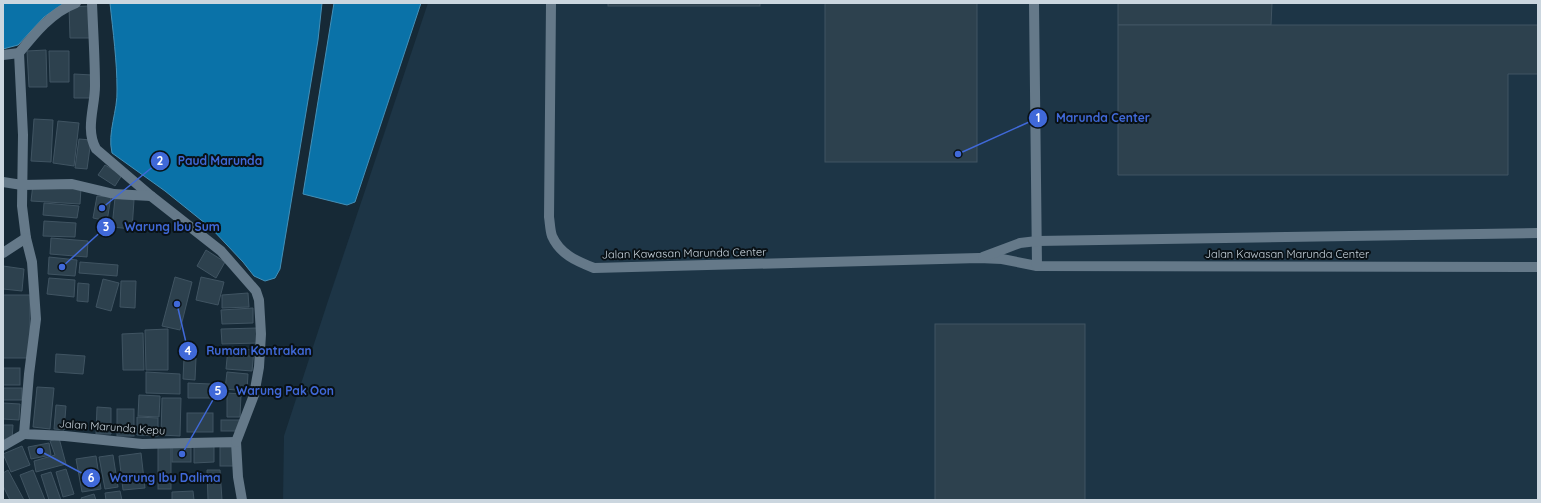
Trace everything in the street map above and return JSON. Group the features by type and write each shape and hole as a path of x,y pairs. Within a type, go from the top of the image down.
{"street":[{"path":"3,55 19,53 47,21 67,6 76,3"},
{"path":"92,3 95,87 90,131 92,142 96,149 151,196 221,251 256,291 259,300 261,334 260,367 254,395 236,442 238,477 242,500"},
{"name":"Jalan Kawasan Marunda Center","path":"551,3 549,217 552,235 562,251 574,261 594,268 979,258 1002,259 1037,266 1538,266"},
{"path":"1034,3 1037,266"},
{"path":"3,446 24,434 27,389 36,319 32,262 26,238 22,206 23,135 19,53"},
{"path":"3,182 22,185 72,184 114,194 151,196"},
{"name":"Jalan Kawasan Marunda Center","path":"979,258 1020,243 1037,241 1538,233"},
{"path":"3,253 26,238"},
{"name":"Jalan Marunda Kepu","path":"24,434 65,436 142,444 236,442"}],"shaded area":[{"path":"428,3 1538,3 1538,500 283,500 284,436"}],"water":[{"path":"3,3 64,3 44,17 18,45 3,49"},
{"path":"110,3 322,3 318,40 280,269 275,278 265,281 254,276 211,228 165,191 112,153 111,137 117,89 116,57"},
{"path":"334,3 421,3 355,202 347,205 303,194"}],"building":[{"path":"608,3 760,3 760,6 608,6"},
{"path":"825,3 977,3 977,162 825,162"},
{"path":"1118,3 1272,3 1271,25 1118,25"},
{"path":"89,6 91,38 70,38 69,7"},
{"path":"1118,25 1538,25 1538,74 1508,74 1508,175 1118,175"},
{"path":"46,50 47,87 29,87 27,51"},
{"path":"49,51 69,51 69,82 50,82"},
{"path":"74,74 92,75 92,98 74,98"},
{"path":"34,119 53,120 51,162 31,161"},
{"path":"58,121 79,123 74,166 53,163"},
{"path":"79,139 91,140 87,169 75,168"},
{"path":"105,165 122,175 115,186 98,175"},
{"path":"33,184 81,188 80,204 31,201"},
{"path":"97,196 111,197 107,221 93,218"},
{"path":"115,198 134,200 132,229 112,227"},
{"path":"44,203 79,206 77,218 43,215"},
{"path":"44,221 76,223 75,237 43,236"},
{"path":"51,238 88,241 87,257 50,254"},
{"path":"206,250 225,262 216,278 197,266"},
{"path":"49,257 77,260 75,276 48,274"},
{"path":"80,262 118,265 117,276 79,273"},
{"path":"3,266 24,269 22,291 3,289"},
{"path":"175,277 192,282 180,330 162,326"},
{"path":"201,277 224,282 218,305 196,300"},
{"path":"49,278 75,280 74,297 47,294"},
{"path":"103,279 119,283 111,311 96,307"},
{"path":"121,281 136,281 135,308 120,307"},
{"path":"78,283 89,284 88,302 77,301"},
{"path":"248,293 249,307 222,308 222,295"},
{"path":"3,295 30,295 30,358 3,358"},
{"path":"253,308 253,323 222,324 221,310"},
{"path":"935,324 1085,324 1085,500 935,500"},
{"path":"258,328 258,343 222,344 221,329"},
{"path":"168,329 168,370 146,370 145,330"},
{"path":"143,333 144,370 123,370 122,334"},
{"path":"228,348 254,350 252,371 226,369"},
{"path":"56,354 85,356 83,374 55,372"},
{"path":"184,358 196,358 195,380 183,379"},
{"path":"3,368 20,368 20,385 3,385"},
{"path":"146,372 180,374 180,394 146,393"},
{"path":"227,372 248,374 247,391 225,389"},
{"path":"188,383 211,384 211,398 188,398"},
{"path":"37,387 54,388 50,429 33,427"},
{"path":"3,388 22,388 22,400 3,400"},
{"path":"227,393 241,394 240,417 227,417"},
{"path":"139,395 160,396 159,417 138,416"},
{"path":"162,398 181,398 180,436 161,435"},
{"path":"3,403 20,404 19,420 3,419"},
{"path":"56,405 66,406 64,430 54,429"},
{"path":"97,407 111,408 111,434 96,434"},
{"path":"117,409 134,409 134,436 117,436"},
{"path":"187,413 213,413 213,432 187,432"},
{"path":"137,417 158,418 158,436 137,435"},
{"path":"221,420 240,420 240,431 221,431"},
{"path":"3,425 13,425 12,440 3,439"},
{"path":"59,438 66,464 36,472 34,461 55,455 50,441"},
{"path":"49,443 51,455 31,459 28,447"},
{"path":"22,446 30,465 11,472 3,454"},
{"path":"194,446 214,446 214,462 194,463"},
{"path":"158,447 171,447 171,489 158,489"},
{"path":"172,447 191,447 191,462 172,462"},
{"path":"220,447 235,447 235,466 220,466"},
{"path":"141,453 145,488 123,490 119,456"},
{"path":"113,455 118,487 105,489 99,457"},
{"path":"96,456 101,489 82,492 76,459"},
{"path":"66,469 74,494 63,497 56,472"},
{"path":"8,470 24,500 10,500 3,486 3,473"},
{"path":"33,470 45,500 30,500 20,475"},
{"path":"207,470 220,470 222,500 208,500"},
{"path":"51,472 61,500 49,500 41,475"},
{"path":"120,491 122,500 106,500 105,493"},
{"path":"193,491 194,500 172,500 172,492"},
{"path":"94,494 96,500 82,500 81,498"}],"place":[{"name":"Marunda Center","path":"958,154"},
{"name":"Paud Marunda","path":"102,208"},
{"name":"Warung Ibu Sum","path":"62,267"},
{"name":"Ruman Kontrakan","path":"177,304"},
{"name":"Warung Ibu Dalima","path":"40,451"},
{"name":"Warung Pak Oon","path":"182,454"}]}
